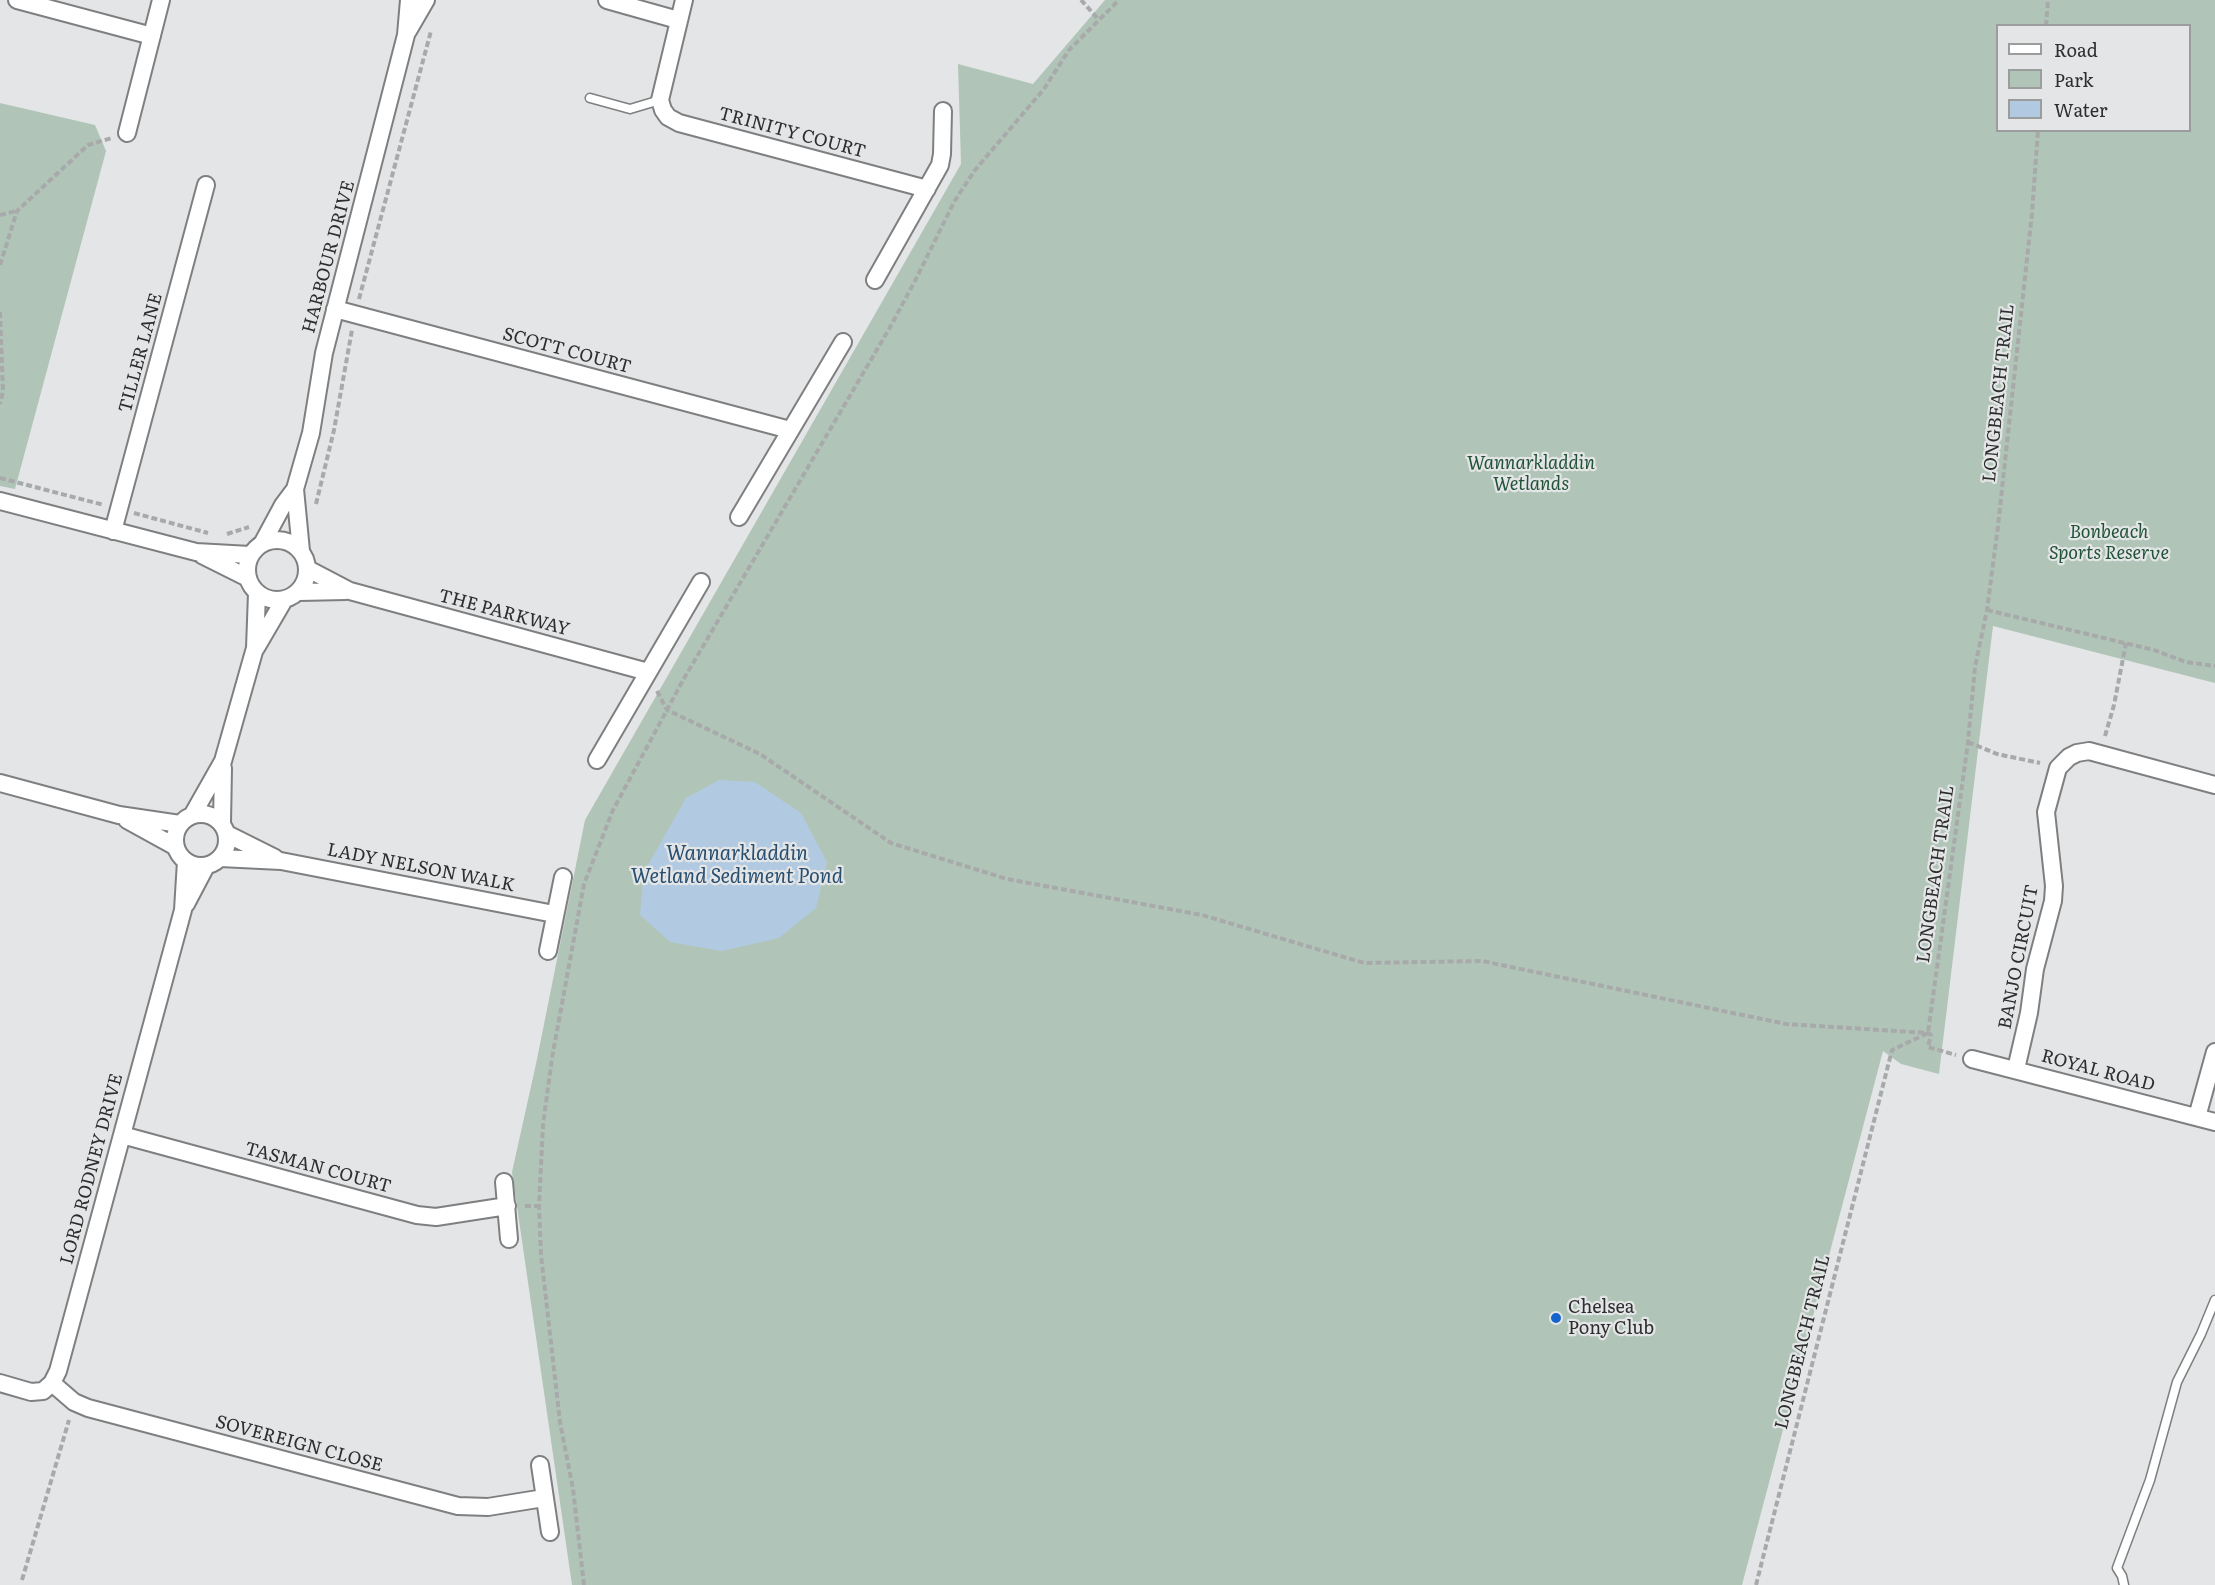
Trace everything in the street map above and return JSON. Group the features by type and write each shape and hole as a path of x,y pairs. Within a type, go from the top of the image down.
{"street":[{"path":"17,0 152,36"},
{"path":"127,133 161,0"},
{"name":"HARBOUR DRIVE","path":"256,549 295,489 311,433 324,353 406,35 409,0"},
{"name":"HARBOUR DRIVE","path":"406,35 426,0"},
{"path":"606,0 678,20"},
{"path":"660,100 684,0"},
{"name":"TRINITY COURT","path":"660,100 665,113 679,123 927,189"},
{"path":"875,280 927,189 941,159 943,111"},
{"name":"TILLER LANE","path":"113,531 206,185"},
{"name":"SCOTT COURT","path":"335,309 790,430"},
{"path":"740,517 843,342"},
{"name":"HARBOUR DRIVE","path":"295,489 301,551"},
{"path":"0,501 196,552 248,578"},
{"path":"196,552 256,549 278,540 288,541 301,551 308,569 304,585 291,596 255,648"},
{"path":"181,854 175,839 209,789 223,761 255,648 257,593 248,578 247,562 256,549"},
{"name":"THE PARKWAY","path":"308,569 350,591 648,672"},
{"path":"597,760 701,582"},
{"name":"THE PARKWAY","path":"257,593 274,600 291,596 350,591"},
{"path":"2058,768 2069,757 2089,751 2215,785"},
{"path":"119,815 181,854 192,865 213,862 228,842 225,828 223,761"},
{"name":"BANJO CIRCUIT","path":"2016,1069 2029,1013 2035,969 2053,901 2054,886 2046,812 2058,768"},
{"path":"0,783 119,815 187,819 209,814 225,828"},
{"name":"LADY NELSON WALK","path":"225,828 281,861"},
{"name":"LORD RODNEY DRIVE","path":"181,854 183,910"},
{"name":"LADY NELSON WALK","path":"213,862 281,861 554,914"},
{"name":"LORD RODNEY DRIVE","path":"52,1383 58,1371 183,910 213,862"},
{"path":"548,951 563,877"},
{"path":"2197,1117 2215,1052"},
{"name":"ROYAL ROAD","path":"1972,1059 2215,1122"},
{"name":"TASMAN COURT","path":"122,1135 417,1215 436,1217 507,1206"},
{"path":"504,1182 509,1239"},
{"path":"0,1383 31,1392 43,1391 52,1383"},
{"name":"SOVEREIGN CLOSE","path":"52,1383 74,1402 99,1411 458,1506 488,1507 544,1498"},
{"path":"540,1465 550,1532"}],"lane":[{"path":"590,98 630,109 660,100"},
{"path":"2124,1585 2117,1568 2150,1480 2177,1382 2215,1300"}],"path":[{"path":"1081,0 1099,20"},
{"path":"584,1585 573,1490 560,1422 541,1255 540,1206 543,1125 552,1058 585,884 613,810 667,710 889,329 964,187 975,170 1044,89 1069,50 1119,0"},
{"path":"2046,24 2048,0"},
{"path":"358,304 433,28"},
{"name":"LONGBEACH TRAIL","path":"1756,1585 1892,1050 1928,1033 1968,742 1975,667 1987,610 2032,213 2038,132"},
{"path":"0,215 16,211 88,145 127,133"},
{"path":"0,265 16,211"},
{"path":"0,312 3,391 0,404"},
{"path":"0,478 109,507"},
{"path":"129,512 211,533"},
{"path":"220,535 247,529 252,525"},
{"path":"1987,610 2154,650 2186,662 2215,666"},
{"path":"2101,755 2126,643"},
{"path":"667,710 760,754 891,843 1007,879 1202,915 1364,963 1482,961 1786,1024 1928,1033 1931,1035 1928,1047 1972,1059"},
{"path":"1968,742 1996,754 2058,768"},
{"path":"22,1580 74,1402"}],"green space":[{"name":"Wannarkladdin Wetlands","path":"1105,0 2215,0 2215,683 1993,626 1939,1074 1901,1064 1883,1051 1742,1585 572,1585 512,1172 585,820 961,164 958,64 1033,84"},
{"path":"0,103 95,125 106,151 15,489 0,486"}],"water":[{"name":"Wannarkladdin Wetland Sediment Pond","path":"719,780 755,782 801,813 827,862 816,908 779,938 722,951 670,942 640,915 644,872 686,798"}],"place":[{"name":"Chelsea Pony Club","path":"1556,1318"}],"park label":[{"name":"Bonbeach Sports Reserve","path":"2109,543"}]}
